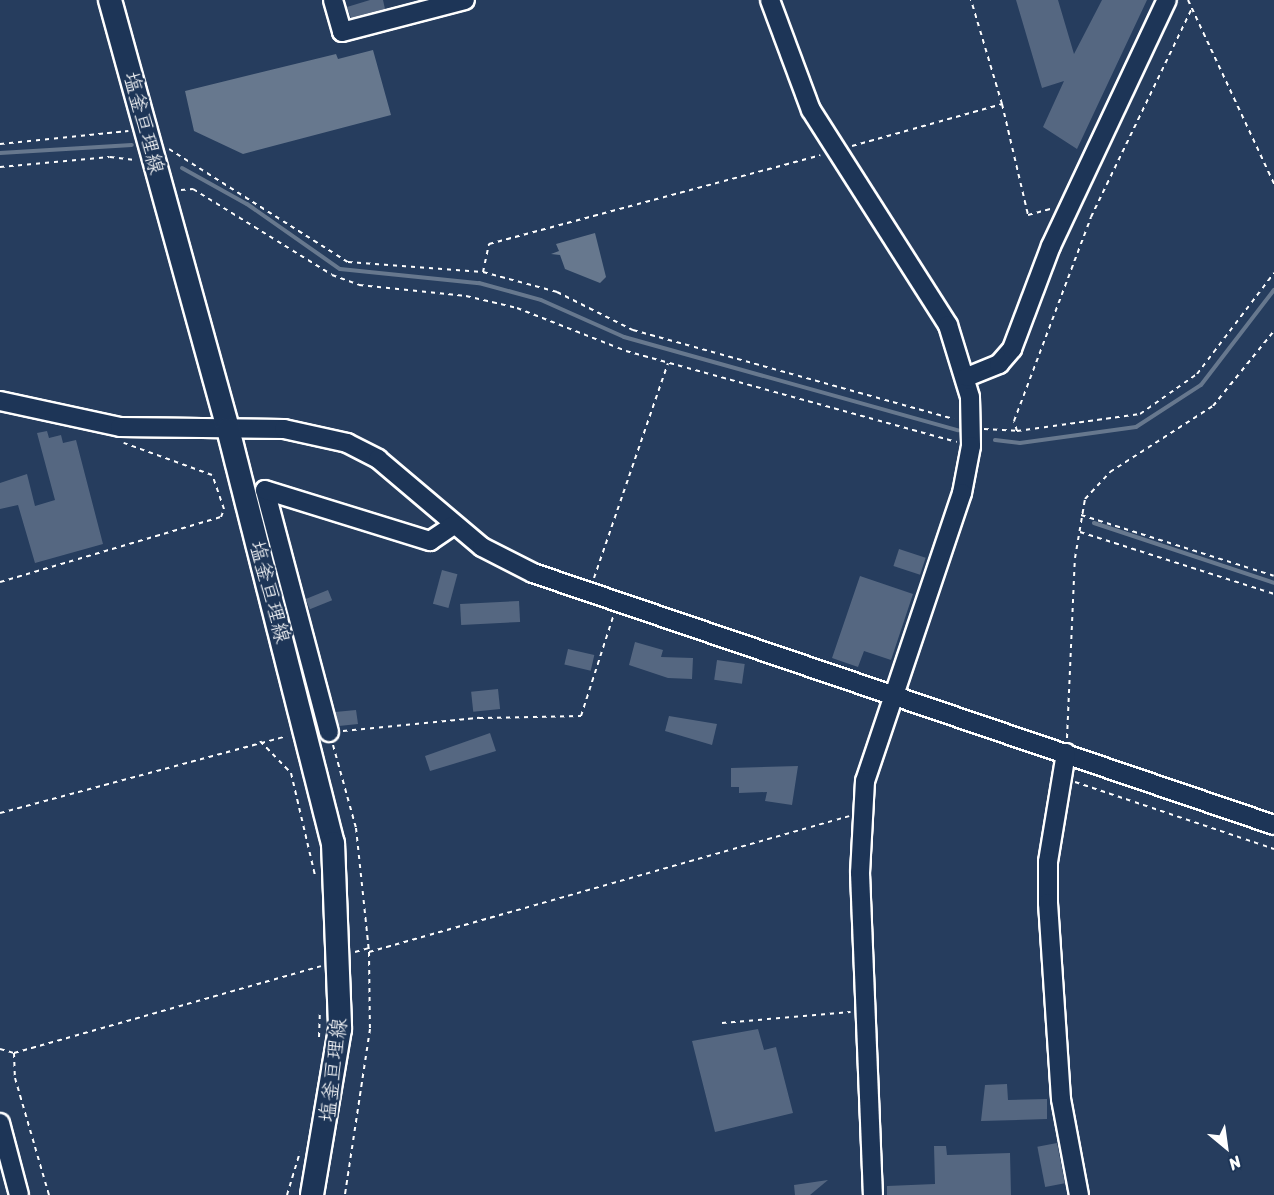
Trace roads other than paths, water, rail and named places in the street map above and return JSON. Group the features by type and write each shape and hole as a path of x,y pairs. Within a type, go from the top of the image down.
{"main road":[{"name":"塩釜亘理線","path":"110,0 228,429 333,843 340,1029 312,1195"}],"street":[{"path":"333,0 342,32 396,9 456,1"},
{"path":"770,0 800,87 834,151 936,305 967,377 972,431 962,493 865,781 862,812 873,1195"},
{"path":"967,377 999,364 1012,350 1071,202 1167,0"},
{"path":"0,401 120,427 315,433 347,443 408,482 452,526 520,568 1274,825"},
{"path":"329,732 265,490 430,541 452,526"},
{"path":"1066,753 1048,862 1048,903 1060,1099 1079,1195"},
{"path":"0,1123 19,1195"}],"water":[{"path":"373,50 391,115 243,154 194,131 185,91 336,54 338,59"},
{"path":"595,233 606,277 600,283 565,269 560,255 551,254 559,251 556,244"}],"waterway":[{"path":"0,153 132,145"},
{"path":"182,168 247,204 340,269 479,283 541,300 624,337 958,430"},
{"path":"995,440 1020,443 1136,427 1201,385 1274,290"},
{"path":"1094,523 1274,583"}]}
